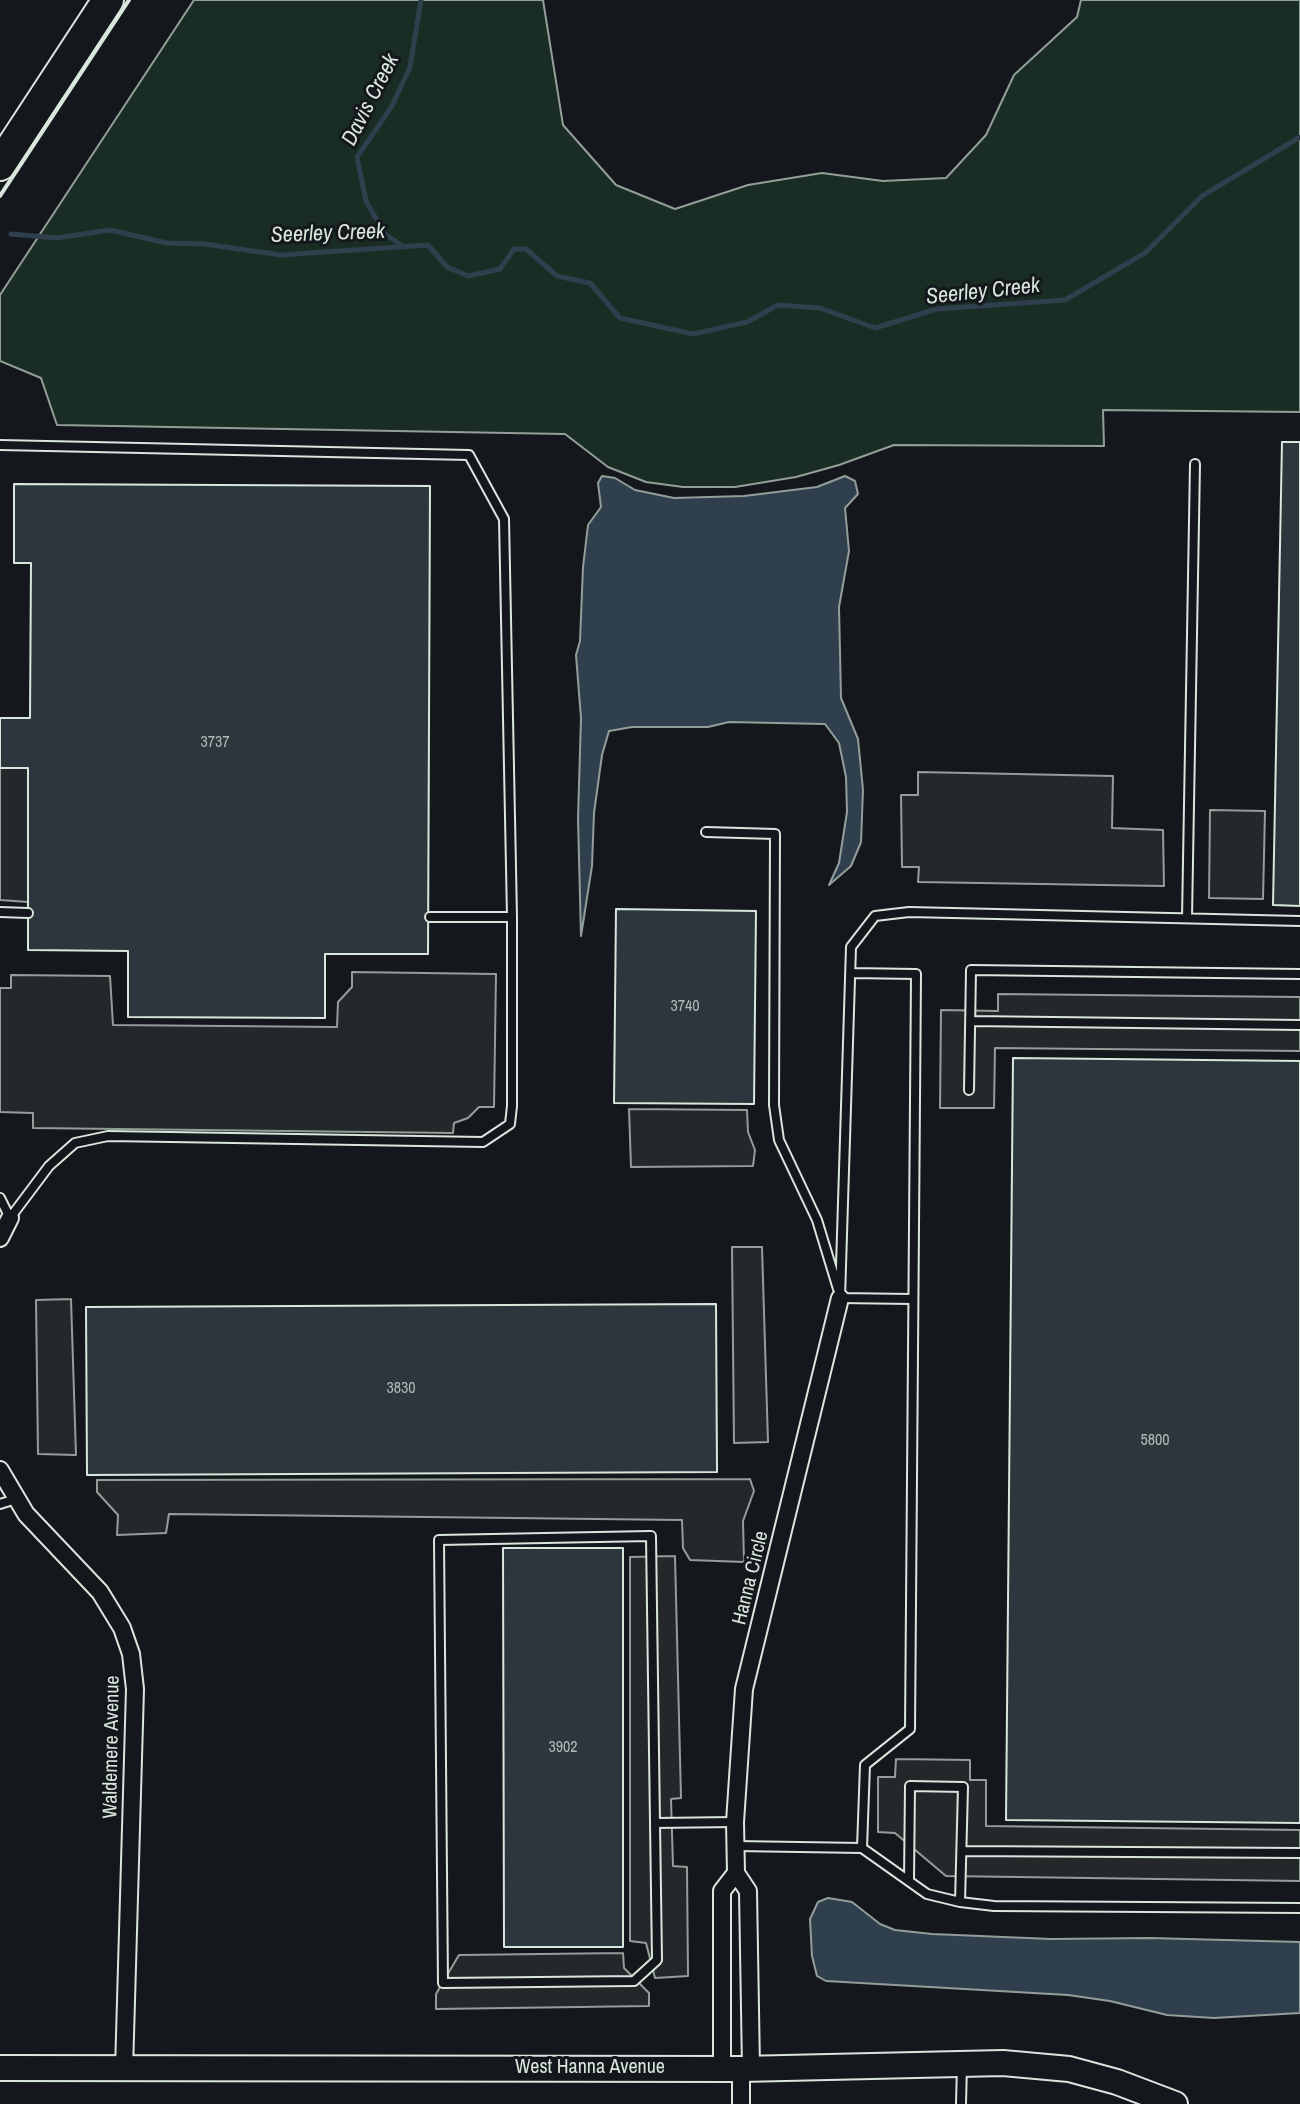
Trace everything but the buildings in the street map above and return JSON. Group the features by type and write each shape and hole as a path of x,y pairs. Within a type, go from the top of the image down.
{"highway":[{"path":"0,165 108,0"}],"street":[{"path":"0,1238 10,1218"},
{"name":"Hanna Circle","path":"738,2069 748,1891 736,1873 735,1846 744,1689 840,1298"},
{"name":"Waldemere Avenue","path":"0,1470 8,1502 26,1514 100,1592 122,1628 131,1654 135,1689 124,2070"},
{"name":"Hanna Circle","path":"736,1873 722,1891 738,2069"},
{"name":"West Hanna Avenue","path":"0,2068 738,2069 1003,2063 1069,2069 1117,2082 1175,2104"},
{"path":"738,2069 741,2104"}],"lane":[{"path":"0,445 469,455 504,519 512,917 510,1124 483,1142 108,1136 75,1143 49,1166 10,1218 0,1198"},
{"path":"1187,918 1195,464"},
{"path":"706,832 775,834 774,1105 779,1140 817,1220 840,1298"},
{"path":"0,912 28,913"},
{"path":"840,1298 851,947 875,916 909,912 1300,921"},
{"path":"430,917 512,917"},
{"path":"969,1090 971,970 1300,974"},
{"path":"850,973 916,974 910,1729 865,1765 862,1848"},
{"path":"971,1021 1300,1025"},
{"path":"840,1298 912,1299"},
{"path":"651,1536 655,1823 657,1960 634,1981 443,1983 439,1540 651,1536"},
{"path":"909,1880 910,1786 963,1787 960,1902"},
{"path":"655,1823 735,1822"},
{"path":"735,1846 862,1848 927,1894 994,1906 1300,1908"},
{"path":"962,1851 1300,1853"},
{"path":"961,2104 962,2065"}],"green space":[{"path":"194,0 543,0 563,125 616,185 675,209 748,185 822,173 883,181 946,178 986,135 1014,75 1077,17 1081,0 1300,0 1300,412 1103,410 1104,446 894,445 796,477 735,487 683,487 646,482 608,467 565,434 57,425 41,378 0,361 0,295"}],"shaded area":[{"path":"0,768 28,768 28,902 0,900"},
{"path":"918,772 1113,776 1112,828 1163,830 1164,886 918,882 919,867 902,867 901,795 918,795"},
{"path":"1210,810 1265,811 1263,899 1209,898"},
{"path":"352,972 496,974 494,1107 479,1107 468,1118 454,1123 453,1133 33,1128 33,1113 0,1112 0,988 11,988 11,975 110,976 113,1025 337,1027 338,1002 352,987"},
{"path":"998,994 1300,997 1300,1051 995,1048 994,1108 940,1108 941,1010 998,1011"},
{"path":"629,1109 747,1110 748,1132 755,1150 753,1166 631,1167"},
{"path":"732,1247 762,1247 768,1442 734,1443"},
{"path":"71,1299 76,1455 38,1454 36,1300"},
{"path":"750,1479 754,1491 743,1521 744,1562 690,1560 683,1548 682,1520 169,1514 166,1533 117,1535 118,1515 97,1492 97,1480"},
{"path":"675,1556 681,1798 671,1799 673,1866 687,1867 688,1976 655,1978 646,1943 630,1941 630,1557"},
{"path":"896,1759 970,1760 970,1780 986,1780 986,1826 1300,1830 1300,1881 946,1876 895,1833 878,1832 878,1777 895,1777"},
{"path":"623,1953 624,1968 649,1993 649,2006 436,2009 436,1994 459,1955"}],"water":[{"path":"602,476 615,478 635,490 674,498 744,496 817,487 845,476 855,481 858,494 845,508 849,551 839,607 841,698 858,739 863,790 861,842 851,866 829,885 839,863 847,812 846,777 839,743 825,724 729,722 708,727 632,727 609,731 602,755 594,813 592,866 581,936 578,818 581,718 576,655 580,641 588,525 601,507 598,483"},
{"path":"828,1898 852,1902 880,1924 895,1930 932,1934 1051,1939 1300,1942 1300,2013 1214,2018 1167,2015 1110,2001 1068,1995 826,1981 817,1976 812,1956 810,1919 818,1902"}],"waterway":[{"name":"Davis Creek","path":"404,247 385,234 366,201 357,157 392,106 410,67 421,0"},
{"name":"Seerley Creek","path":"11,234 57,238 110,230 167,243 204,244 281,255 428,245 447,267 468,276 500,269 514,249 526,249 557,276 590,283 620,318 693,334 747,322 778,305 820,308 875,328 937,309 1065,300 1145,253 1202,196 1300,137"}],"wall":[{"path":"0,196 129,0"}]}
